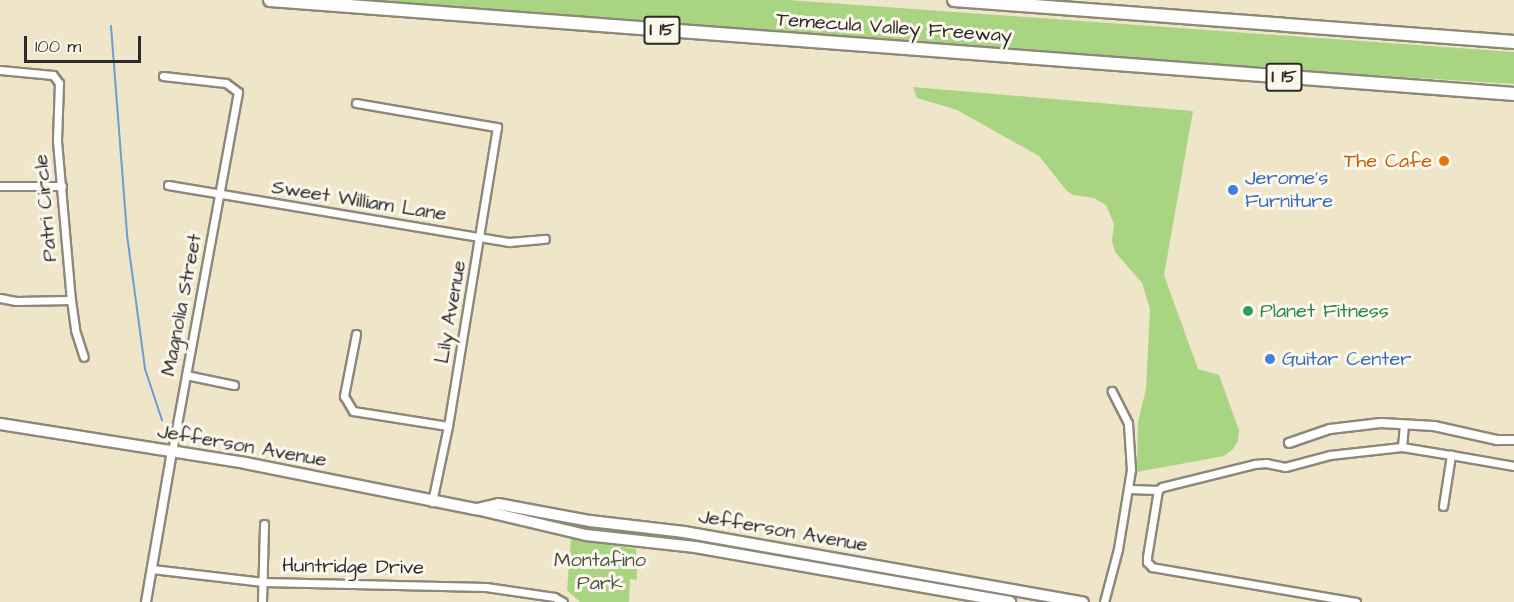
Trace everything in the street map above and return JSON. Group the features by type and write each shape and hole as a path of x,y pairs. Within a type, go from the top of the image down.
{"highway":[{"name":"Temecula Valley Freeway","path":"270,0 1514,94"},
{"name":"Temecula Valley Freeway","path":"954,0 1514,42"}],"main road":[{"name":"Jefferson Avenue","path":"0,424 172,451 476,509 586,535 695,547 1010,602"},
{"name":"Jefferson Avenue","path":"476,509 498,504 590,521 684,532 1083,602"},
{"path":"695,547 719,545 803,560 816,554"}],"street":[{"name":"Patri Circle","path":"0,70 52,75 59,83 57,141 71,300 75,330 84,357"},
{"name":"Magnolia Street","path":"146,602 238,92 226,83 163,76"},
{"name":"Lily Avenue","path":"356,103 497,127 481,237 448,426 432,502"},
{"name":"Sweet William Lane","path":"168,185 509,242 545,239"},
{"path":"0,186 62,186"},
{"path":"0,298 16,302 71,300"},
{"path":"356,334 344,396 353,411 448,426"},
{"path":"186,375 234,385"},
{"path":"1104,602 1118,549 1129,489 1131,448 1128,423 1112,391"},
{"path":"1289,442 1330,429 1381,423 1434,426 1497,440 1514,440"},
{"path":"1402,447 1404,424"},
{"path":"1129,489 1158,490 1162,487 1255,464 1266,463 1285,467 1330,455 1402,447 1514,466"},
{"path":"1443,506 1451,455"},
{"path":"1158,490 1147,557 1147,562 1152,567 1356,602"},
{"path":"262,602 264,524"},
{"name":"Huntridge Drive","path":"152,568 263,582 457,585 554,597 563,602"}],"green space":[{"path":"377,0 788,0 1514,52 1514,84 1258,68"},
{"path":"913,87 1193,111 1164,275 1198,369 1219,375 1239,430 1238,441 1233,449 1224,456 1137,472 1138,422 1146,389 1150,309 1142,283 1115,252 1112,241 1114,224 1106,205 1094,198 1073,195 1066,190 1039,156 957,110 917,98"},
{"name":"Montafino Park","path":"571,539 636,549 637,580 630,579 629,602 580,602 567,590"}],"waterway":[{"path":"111,26 127,235 145,369 162,420"}],"place":[{"name":"The Cafe","path":"1444,161"},
{"name":"Jerome's Furniture","path":"1233,190"},
{"name":"Planet Fitness","path":"1248,311"},
{"name":"Guitar Center","path":"1270,359"}]}
